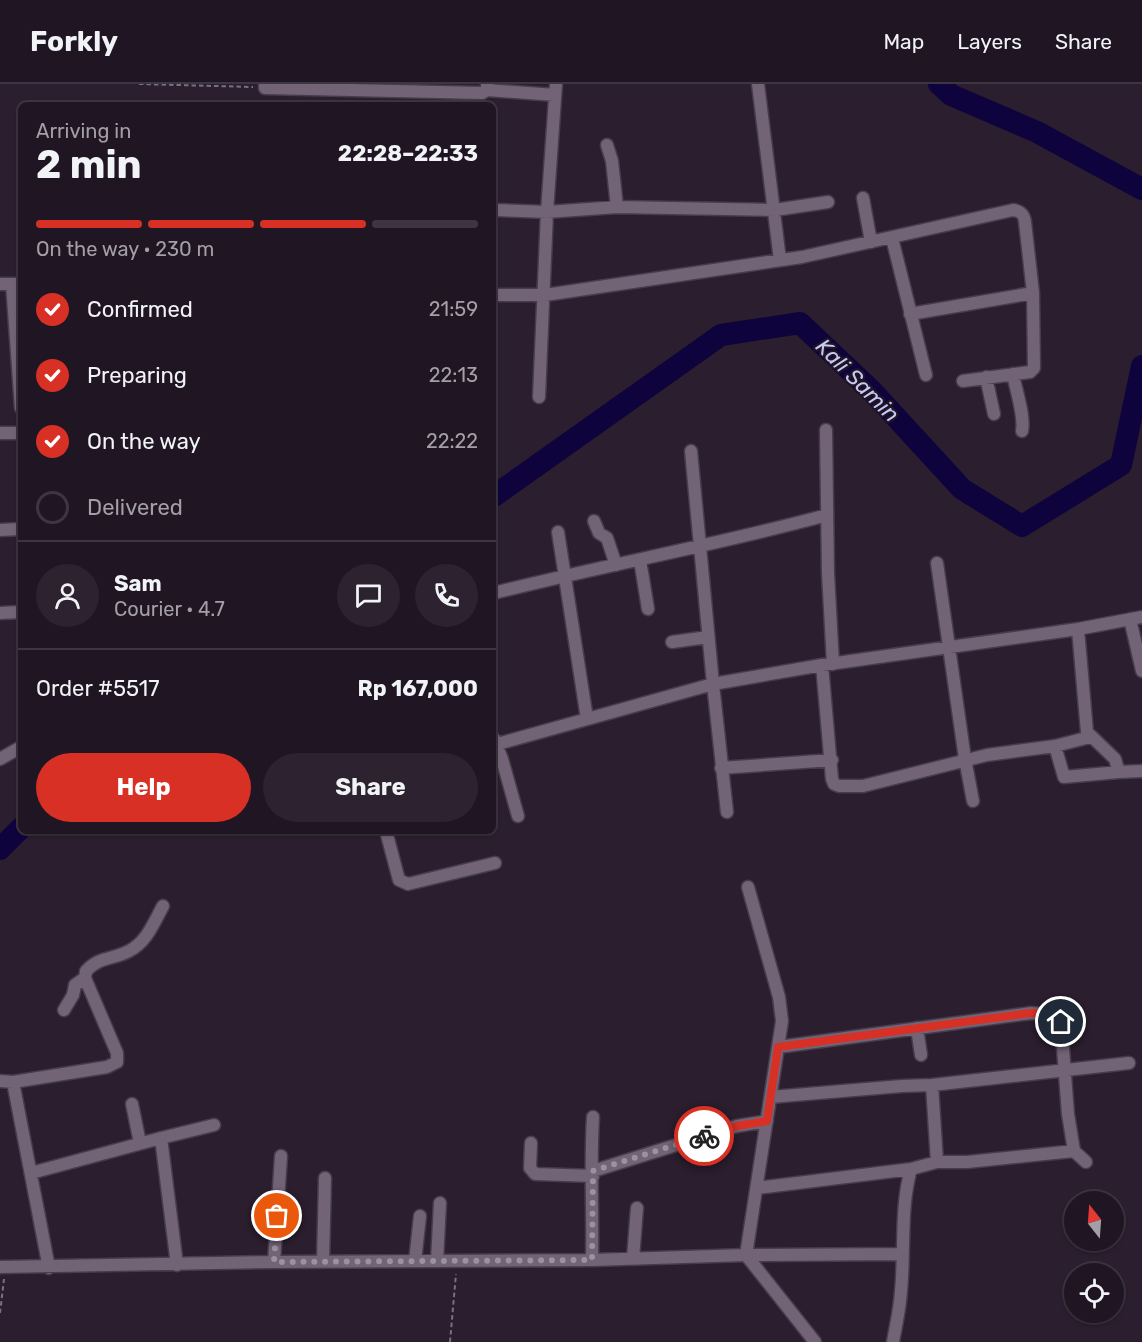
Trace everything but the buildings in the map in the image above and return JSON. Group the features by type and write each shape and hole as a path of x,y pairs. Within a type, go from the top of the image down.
{"street":[{"path":"758,84 780,260"},
{"path":"265,86 482,93 487,87 555,89 539,397"},
{"path":"607,145 612,161 617,207"},
{"path":"863,198 871,242"},
{"path":"496,210 547,212 617,207 775,210 828,202"},
{"path":"496,295 545,295 815,255 1013,210 1018,211 1023,214 1025,222 1033,293 1034,368 1030,372 963,381"},
{"path":"892,238 926,375"},
{"path":"11,284 18,371"},
{"path":"910,314 1033,293"},
{"path":"1012,374 1019,410 1024,420 1022,431"},
{"path":"986,377 994,414"},
{"path":"826,430 828,664 834,784 854,787 965,759 1055,746 1090,737"},
{"path":"0,433 18,434"},
{"path":"691,451 727,812"},
{"path":"496,592 699,548 827,514"},
{"path":"594,521 599,533 608,538 616,565"},
{"path":"0,530 18,529"},
{"path":"558,532 587,719"},
{"path":"640,560 648,609"},
{"path":"937,563 973,801"},
{"path":"0,613 18,612"},
{"path":"496,742 713,684 828,664 1078,629 1136,618 1142,670"},
{"path":"1078,629 1085,727 1090,737 1115,759 1119,772"},
{"path":"672,642 708,637"},
{"path":"1055,746 1064,777 1142,771"},
{"path":"496,747 502,759 518,816"},
{"path":"0,759 18,749"},
{"path":"722,768 832,760"},
{"path":"387,834 399,880 408,884 495,863"},
{"path":"748,887 779,997 782,1020 746,1255 815,1342"},
{"path":"0,1081 13,1082 107,1067 117,1062 117,1053 85,978 86,971 98,960 130,951 147,935 163,906"},
{"path":"64,1010 73,995 75,985 85,978"},
{"path":"778,1047 1031,1013 1057,1015 1061,1022 1068,1114 1074,1151 1086,1162"},
{"path":"917,1028 921,1055"},
{"path":"771,1097 932,1085 1129,1063"},
{"path":"13,1082 49,1268"},
{"path":"932,1085 937,1162"},
{"path":"132,1104 141,1143"},
{"path":"592,1260 591,1144 593,1117"},
{"path":"531,1143 530,1168 536,1174 593,1173 737,1126 767,1121"},
{"path":"31,1173 214,1125"},
{"path":"161,1138 177,1265"},
{"path":"757,1188 911,1169 937,1162 967,1162 1074,1151"},
{"path":"274,1262 281,1156"},
{"path":"893,1342 902,1291 906,1197 911,1169"},
{"path":"323,1262 325,1178"},
{"path":"437,1261 440,1203"},
{"path":"633,1258 637,1208"},
{"path":"415,1261 420,1216"},
{"path":"3,1267 902,1254"}],"path":[{"path":"139,84 265,86"},
{"path":"450,1342 457,1262"},
{"path":"0,1313 3,1267"}],"waterway":[{"path":"939,84 951,95 1037,132 1142,189"},
{"name":"Kali Samin","path":"496,495 721,335 800,323 871,390 962,489 1022,526 1121,465 1142,366"},
{"name":"Kali Samin","path":"0,849 18,831"}],"way so far":[{"path":"277,1216 274,1262 592,1260 593,1171 704,1136"}],"route":[{"path":"704,1136 737,1126 767,1121 778,1047 1031,1013 1057,1015 1061,1022"}]}
